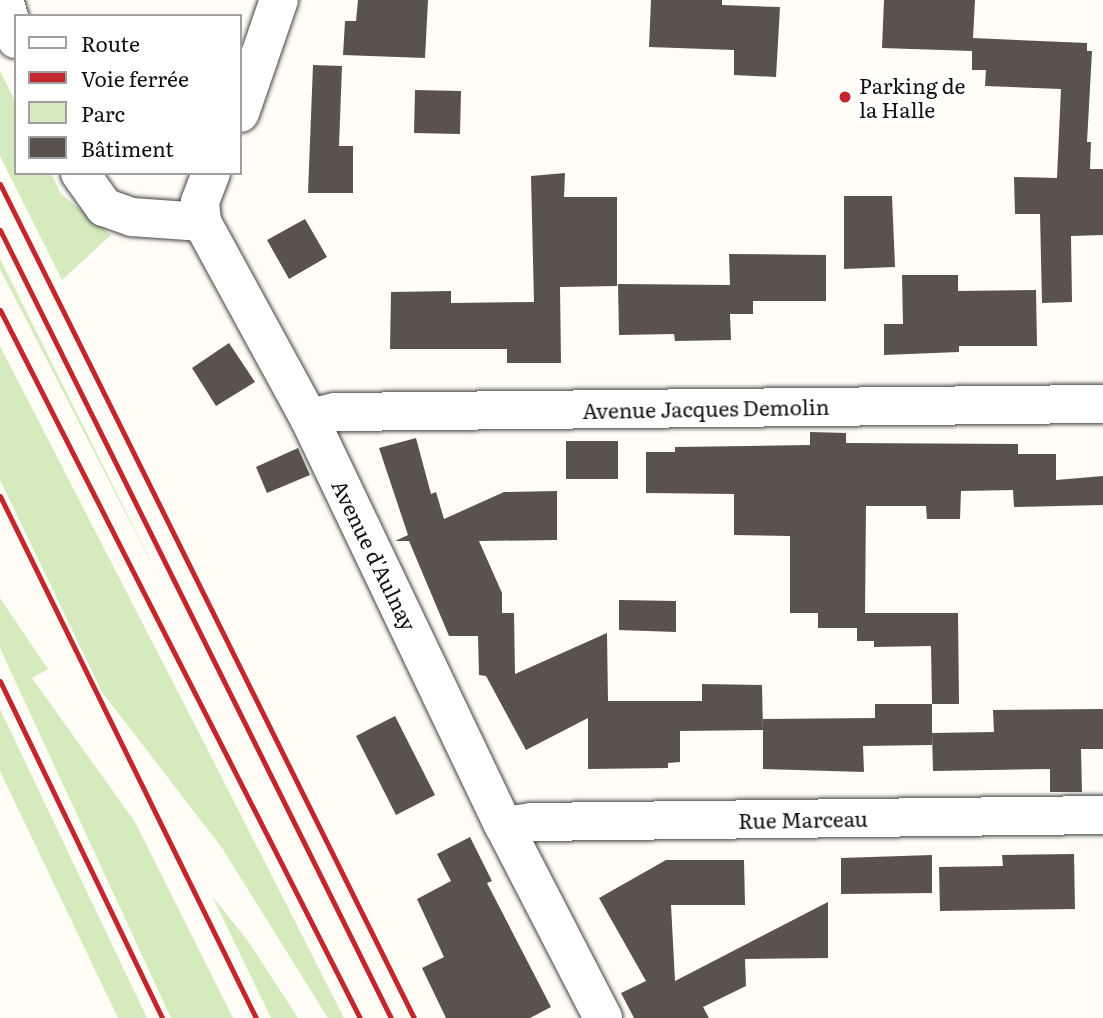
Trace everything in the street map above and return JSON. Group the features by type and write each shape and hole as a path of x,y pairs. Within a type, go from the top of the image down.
{"street":[{"path":"5,0 14,32"},
{"path":"242,107 279,0"},
{"path":"81,175 104,207 132,217 202,222 200,202 210,175"},
{"name":"Avenue d'Aulnay","path":"202,222 310,418 504,826 603,1018"},
{"name":"Avenue Jacques Demolin","path":"310,418 335,412 1103,404"},
{"name":"Rue Marceau","path":"504,826 532,822 1103,815"}],"green space":[{"path":"0,71 14,99 14,175 52,175 61,194 111,235 62,280 0,156"},
{"path":"0,259 162,584 0,269"},
{"path":"0,346 344,1018 328,1018 222,848 102,692 0,480"},
{"path":"0,598 48,669 32,678 135,822 233,1018 171,1018 0,648"},
{"path":"0,709 147,1018 118,1018 0,771"},
{"path":"212,896 248,941 298,1018 271,1018"}],"building":[{"path":"358,0 428,0 425,58 343,55 345,21 356,21"},
{"path":"651,0 722,0 722,5 780,7 776,77 734,75 734,50 649,47"},
{"path":"884,0 975,0 973,38 1087,43 1087,51 1092,51 1087,142 1091,142 1090,169 1103,169 1103,235 1071,236 1072,302 1042,303 1040,214 1015,214 1014,177 1057,178 1061,89 985,86 986,70 972,70 972,51 882,48"},
{"path":"313,65 342,66 339,146 353,146 353,193 308,193"},
{"path":"415,90 461,91 460,134 414,133"},
{"path":"565,173 564,197 617,197 617,286 560,287 561,363 507,363 507,349 390,349 391,292 451,291 451,303 534,302 531,176"},
{"path":"844,196 892,196 895,267 844,269"},
{"path":"305,219 327,257 289,279 267,240"},
{"path":"729,254 826,255 826,301 753,301 753,314 730,314 731,340 675,341 674,334 619,335 618,284 730,285"},
{"path":"902,275 958,275 958,291 1036,290 1037,346 959,346 959,352 884,355 884,324 903,324"},
{"path":"229,343 255,382 216,406 192,368"},
{"path":"810,432 846,433 846,443 1018,444 1018,454 1056,454 1056,480 1103,476 1103,505 1014,507 1013,490 961,491 960,519 927,519 926,506 866,506 865,613 958,613 959,704 932,704 931,646 874,647 874,641 857,641 857,628 818,628 818,613 790,613 790,536 734,535 734,494 646,493 646,452 675,452 675,447 810,445"},
{"path":"416,438 431,494 436,492 444,519 504,492 557,491 557,540 479,541 502,593 502,613 514,613 515,674 607,633 608,701 702,701 702,684 762,685 763,730 680,731 680,762 668,763 668,768 588,769 588,718 526,750 486,676 479,675 478,636 449,636 409,541 395,541 408,535 379,448"},
{"path":"566,441 618,441 618,479 566,479"},
{"path":"298,448 310,475 267,493 256,467"},
{"path":"619,600 676,601 676,632 619,630"},
{"path":"875,704 932,704 932,745 863,746 864,772 763,769 763,719 875,718"},
{"path":"1103,709 1103,749 1081,749 1082,792 1050,792 1050,769 933,771 932,733 994,732 993,710"},
{"path":"395,716 435,795 396,815 356,736"},
{"path":"470,837 492,881 487,883 551,1007 530,1018 446,1018 422,968 444,957 417,899 451,881 437,854"},
{"path":"1074,854 1075,909 940,911 939,867 1003,866 1002,855"},
{"path":"932,855 932,893 841,894 841,858"},
{"path":"666,860 744,860 745,905 671,905 675,981 828,902 828,958 745,959 746,986 703,1007 709,1018 634,1018 621,993 646,981 599,898"}],"railway":[{"path":"0,184 414,1018"},
{"path":"0,230 391,1018"},
{"path":"0,310 360,1018"},
{"path":"0,496 256,1018"},
{"path":"0,681 162,1018"}],"place":[{"name":"Parking de la Halle","path":"845,97"}]}
